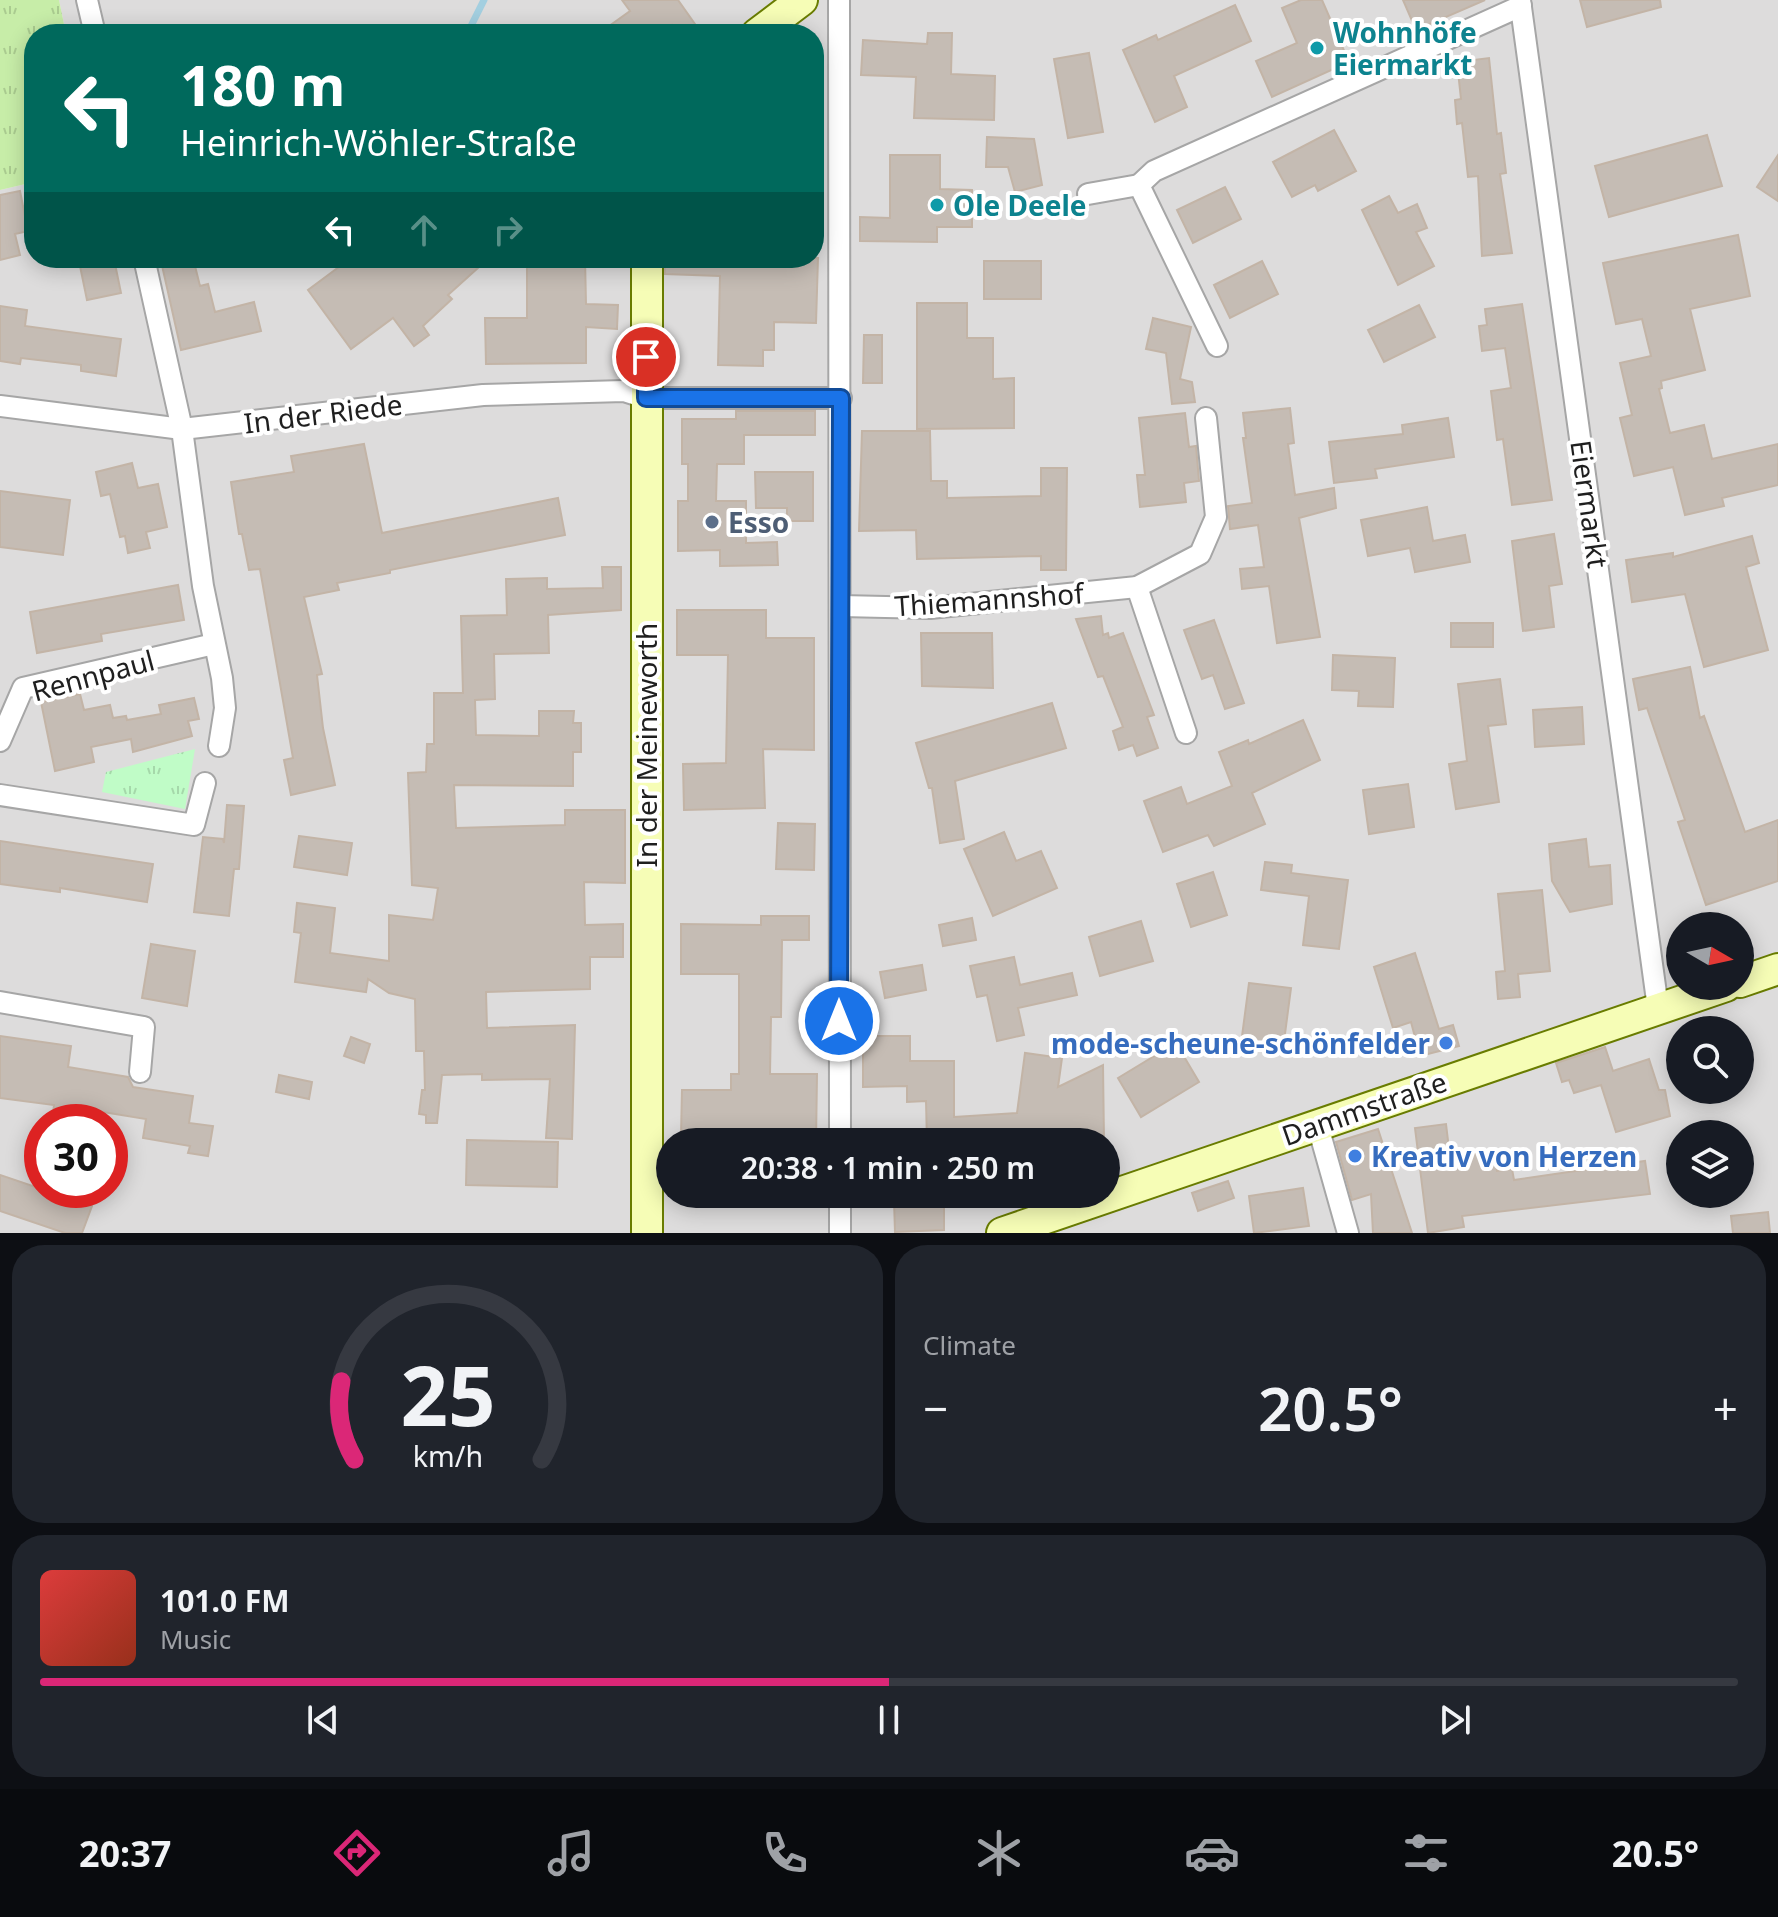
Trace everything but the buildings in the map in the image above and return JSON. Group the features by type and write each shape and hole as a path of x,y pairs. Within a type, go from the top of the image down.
{"main road":[{"path":"770,24 802,0"},
{"name":"In der Meineworth","path":"647,268 647,1233"},
{"path":"1754,977 1778,969"},
{"name":"Dammstraße","path":"1002,1233 1683,1000"}],"street":[{"path":"87,0 93,24"},
{"path":"839,0 840,1128"},
{"path":"1088,194 1139,185 1154,171 1520,3"},
{"name":"Eiermarkt","path":"1520,3 1658,1008"},
{"path":"1139,185 1217,346"},
{"path":"146,268 182,429 225,708 219,746"},
{"name":"In der Riede","path":"0,406 182,429 483,395 624,391 646,398 841,398"},
{"name":"Thiemannshof","path":"841,606 930,608 1137,587 1200,554 1216,517 1206,418"},
{"path":"1137,587 1186,733"},
{"name":"Rennpaul","path":"0,741 23,688 214,644"},
{"path":"0,795 194,825 205,783"},
{"path":"0,1002 144,1027 140,1072"},
{"path":"1317,1123 1348,1233"},
{"path":"840,1208 840,1233"}],"shaded area":[{"path":"59,0 1778,0 1778,1233 0,1233 0,190 24,184 24,268 824,268 824,24 64,24"}],"green space":[{"path":"0,0 59,0 64,24 24,24 24,184 0,190"},
{"path":"195,749 185,809 102,792 106,772"}],"waterway":[{"path":"472,24 484,0"}],"place":[{"name":"Wohnhöfe Eiermarkt","path":"1317,48"},
{"name":"Ole Deele","path":"937,205"},
{"name":"Esso","path":"712,522"},
{"name":"mode-scheune-schönfelder","path":"1446,1043"},
{"name":"Kreativ von Herzen","path":"1355,1156"}],"route":[{"path":"646,357 646,398 841,398 839,1021"}]}
